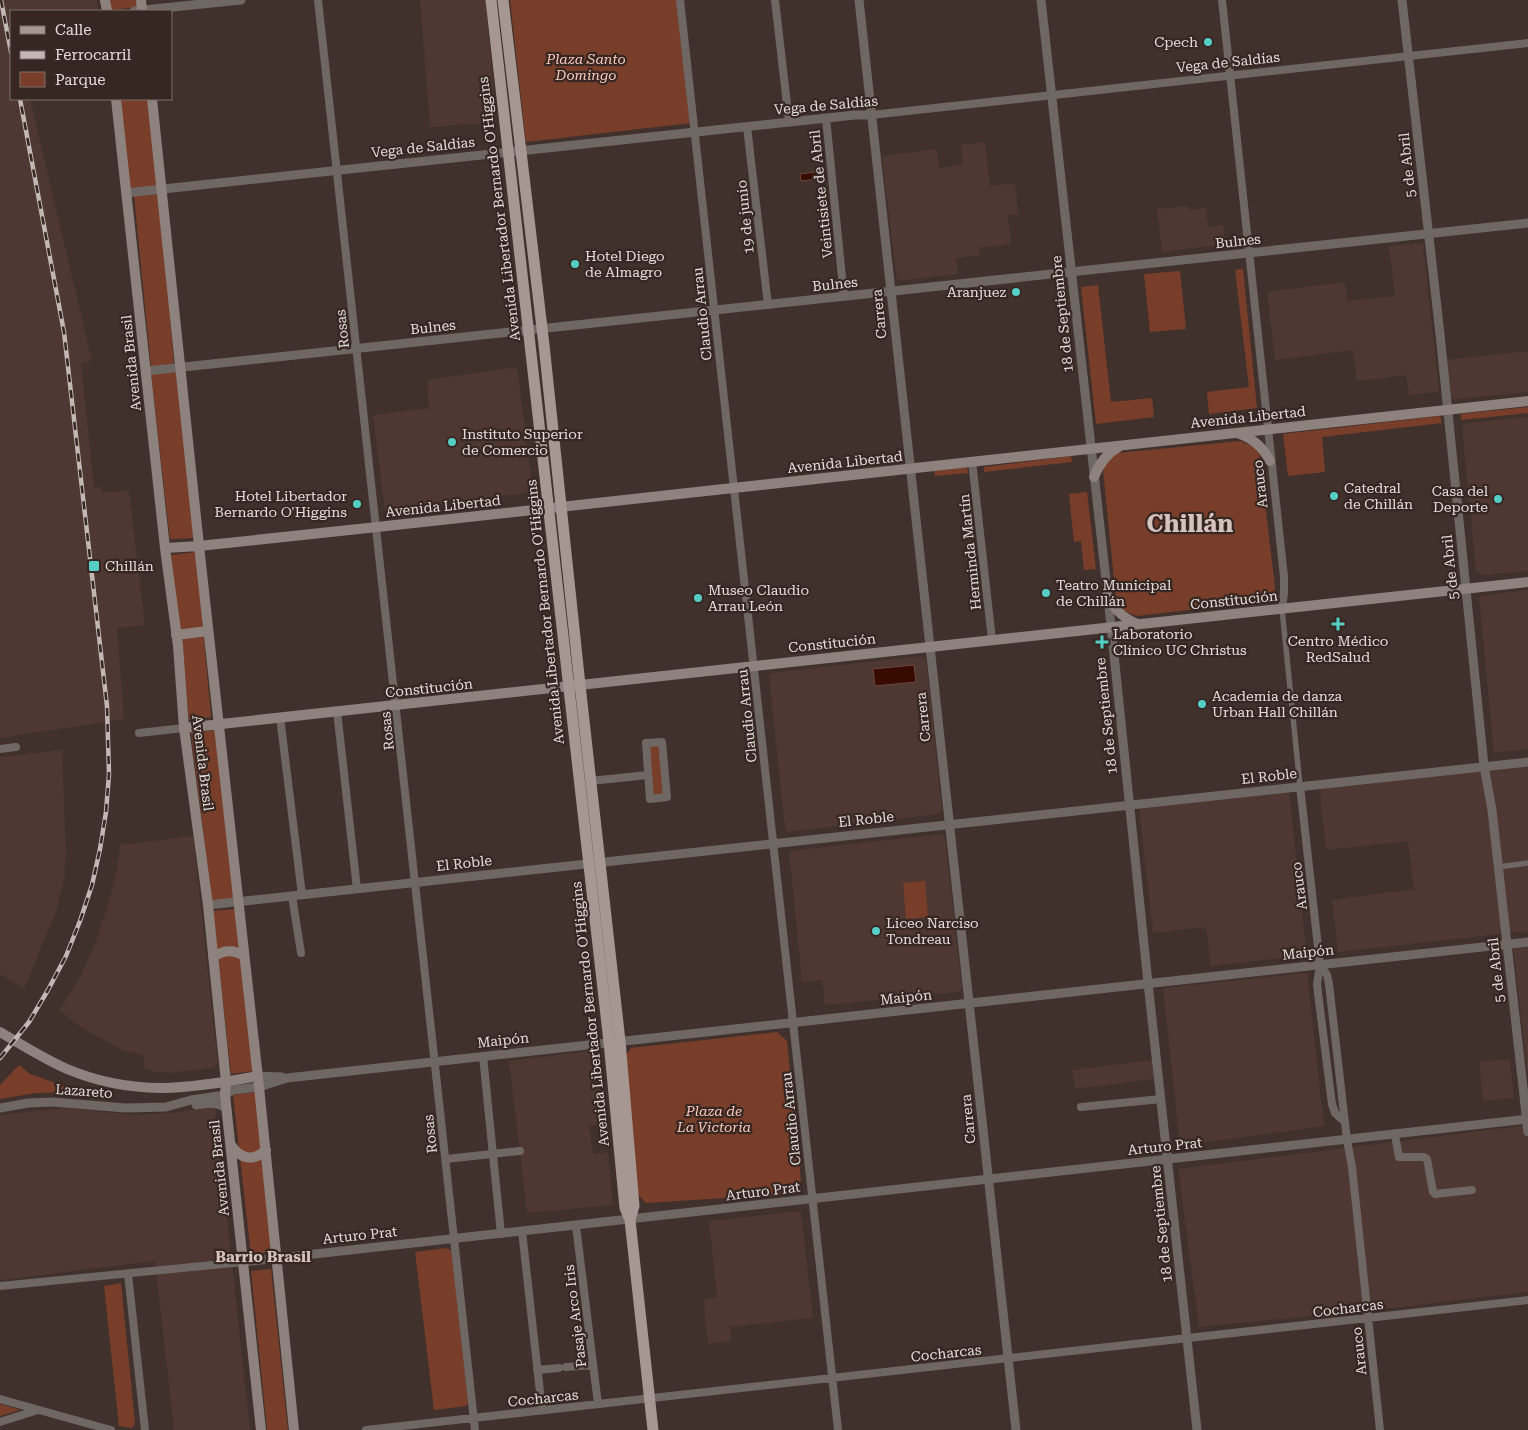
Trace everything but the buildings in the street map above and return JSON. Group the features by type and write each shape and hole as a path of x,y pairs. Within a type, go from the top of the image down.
{"main road":[{"name":"Avenida Libertador Bernardo O'Higgins","path":"491,0 548,508 590,780 594,863"},
{"name":"Avenida Libertador Bernardo O'Higgins","path":"503,0 562,507 574,686 634,1206 630,1220 653,1430"},
{"name":"Avenida Brasil","path":"116,100 176,635 184,728 208,905 226,1082 225,1094 261,1430"},
{"name":"Avenida Brasil","path":"152,100 208,631 266,1150 294,1430"},
{"name":"Avenida Libertad","path":"165,548 199,546 562,507 1528,401"},
{"path":"1236,432 1250,438 1260,446 1270,461"},
{"path":"1094,477 1096,470 1105,457 1122,445"},
{"name":"Constitución","path":"184,728 1528,582"},
{"path":"1107,596 1122,615 1139,624"},
{"path":"176,635 208,631"},
{"path":"213,957 226,951 236,952 244,956"},
{"name":"Maipón","path":"0,1032 39,1055 80,1074 128,1086 174,1088 226,1082 258,1081"},
{"path":"231,1145 238,1154 247,1158 258,1156 266,1150"}],"street":[{"path":"140,8 241,0"},
{"name":"Rosas","path":"318,0 475,1430"},
{"name":"Claudio Arrau","path":"680,0 838,1430"},
{"path":"775,0 789,122"},
{"name":"Carrera","path":"859,0 1016,1430"},
{"name":"18 de Septiembre","path":"1041,0 1111,627 1197,1430"},
{"name":"Arauco","path":"1222,0 1284,587 1282,609 1320,965 1317,984 1332,1104 1336,1113 1345,1122"},
{"name":"5 de Abril","path":"1402,0 1448,410 1484,766 1492,810 1528,1132"},
{"name":"Vega de Saldías","path":"126,193 826,118 871,115 1528,43"},
{"name":"Veintisiete de Abril","path":"826,118 844,296"},
{"name":"19 de junio","path":"747,127 768,305"},
{"name":"Bulnes","path":"146,371 1528,223"},
{"name":"Herminda Martín","path":"972,462 992,640"},
{"path":"337,712 356,889"},
{"path":"280,717 302,895"},
{"name":"Constitución","path":"138,733 184,728"},
{"path":"662,742 667,797 650,799 648,775 646,743 662,742"},
{"path":"0,749 16,747"},
{"name":"El Roble","path":"208,905 1528,762"},
{"path":"590,780 648,775"},
{"path":"1498,867 1528,863"},
{"path":"292,896 301,953"},
{"name":"Maipón","path":"225,1094 258,1081 1528,942"},
{"name":"Arauco","path":"1320,965 1327,975 1329,984 1347,1140 1352,1167 1380,1430"},
{"path":"483,1056 501,1234"},
{"name":"Lazareto","path":"166,1106 225,1094"},
{"path":"1081,1107 1161,1099"},
{"name":"Lazareto","path":"0,1108 54,1102 125,1108 182,1107 214,1103 227,1109"},
{"name":"Arturo Prat","path":"0,1286 522,1232 1527,1120"},
{"path":"1395,1135 1399,1157 1427,1158 1434,1194 1472,1190"},
{"path":"446,1160 520,1151"},
{"name":"Pasaje Arco Iris","path":"576,1226 598,1404"},
{"path":"522,1232 542,1410"},
{"path":"128,1274 146,1430"},
{"name":"Cocharcas","path":"366,1430 1528,1300"},
{"path":"537,1370 593,1364"},
{"path":"0,1399 111,1430"},
{"path":"0,1422 38,1410"}],"shaded area":[{"path":"0,0 97,0 98,10 10,10 10,100 30,100 92,361 81,363 94,487 101,487 102,493 129,490 145,625 117,628 124,719 0,738"},
{"path":"420,0 486,0 496,122 430,127"},
{"path":"985,142 990,186 1015,183 1018,214 1008,215 1011,244 979,248 980,255 956,258 958,274 897,281 882,156 937,149 939,168 963,165 961,145"},
{"path":"817,172 818,179 801,181 800,174"},
{"path":"1188,206 1189,210 1206,208 1208,227 1223,225 1225,244 1162,252 1157,209"},
{"path":"1423,243 1439,392 1409,395 1406,375 1357,381 1353,350 1275,360 1267,292 1345,282 1347,301 1395,296 1389,246"},
{"path":"1528,351 1528,392 1448,400 1445,360"},
{"name":"Instituto Superior de Comercio","path":"517,367 533,492 385,511 373,415 429,408 427,380"},
{"path":"1528,417 1528,571 1482,575 1476,570 1462,428 1466,423"},
{"path":"1528,590 1528,749 1494,753 1479,596"},
{"path":"921,656 926,659 942,810 938,814 788,832 785,829 769,676 771,673"},
{"path":"914,665 916,682 875,686 873,669"},
{"path":"62,750 66,853 64,880 57,909 24,989 0,974 0,757"},
{"path":"1528,765 1528,931 1338,952 1332,900 1414,889 1408,841 1326,850 1319,787"},
{"path":"1289,792 1307,955 1211,966 1206,927 1153,933 1139,808"},
{"name":"Liceo Narciso Tondreau","path":"941,834 945,837 962,988 958,992 825,1005 822,980 802,982 789,851"},
{"path":"193,836 218,1063 213,1068 171,1073 155,1072 144,1068 144,1055 124,1051 79,1026 59,1010 80,977 95,944 108,905 117,868 120,845"},
{"path":"1528,944 1528,1079 1513,945"},
{"path":"1307,973 1324,1126 1180,1146 1163,988"},
{"path":"596,1050 604,1124 589,1126 593,1154 608,1152 613,1205 527,1213 509,1061"},
{"path":"1510,1059 1514,1098 1483,1101 1479,1062"},
{"path":"1152,1060 1154,1079 1075,1089 1072,1070"},
{"path":"215,1107 250,1430 174,1430 155,1261 0,1280 0,1115 64,1108 138,1115"},
{"path":"1528,1125 1528,1292 1374,1310 1199,1327 1178,1169"},
{"path":"801,1211 813,1318 730,1327 731,1341 708,1344 703,1299 717,1297 709,1221"}],"green space":[{"path":"109,0 137,0 138,7 110,10"},
{"name":"Plaza Santo Domingo","path":"510,0 678,0 691,123 526,142"},
{"path":"120,100 148,100 158,186 130,190"},
{"path":"159,194 174,363 151,367 134,196"},
{"path":"1243,269 1257,408 1209,414 1207,392 1249,387 1235,270"},
{"path":"1180,271 1186,329 1150,332 1144,274"},
{"path":"1098,285 1111,402 1152,398 1154,417 1096,424 1081,287"},
{"path":"176,371 194,538 170,539 151,374"},
{"path":"1528,407 1528,413 1461,420 1461,414"},
{"path":"1440,416 1442,423 1322,437 1325,472 1288,476 1283,434"},
{"path":"1241,441 1253,447 1259,453 1275,587 1274,593 1264,601 1137,616 1124,610 1116,599 1103,470 1106,461 1118,453"},
{"path":"1071,456 1072,462 984,472 984,467"},
{"path":"967,467 968,473 935,476 934,471"},
{"path":"1087,492 1096,569 1084,570 1081,541 1074,542 1069,494"},
{"path":"196,552 211,717 189,720 171,555"},
{"path":"215,730 234,899 212,901 191,733"},
{"path":"660,743 665,796 652,797 647,745"},
{"path":"925,881 928,917 906,919 903,883"},
{"path":"235,909 253,1071 231,1074 213,911"},
{"name":"Plaza de La Victoria","path":"777,1032 787,1041 801,1182 787,1194 646,1203 636,1192 624,1058 631,1048"},
{"path":"19,1065 30,1074 81,1092 36,1093 0,1099 0,1085"},
{"path":"257,1092 274,1252 251,1255 233,1095"},
{"path":"447,1248 452,1251 468,1403 466,1406 434,1410 415,1252"},
{"path":"271,1269 288,1430 267,1430 251,1271"},
{"path":"121,1283 135,1423 132,1428 119,1426 104,1286"},
{"path":"0,1404 20,1410 0,1416"}],"railway":[{"path":"1,0 10,47"},
{"path":"0,1058 29,1022 48,990 66,956 80,921 92,885 100,849 106,812 109,774 107,706 64,332 20,100"}],"place":[{"name":"Cpech","path":"1208,42"},
{"name":"Hotel Diego de Almagro","path":"575,264"},
{"name":"Aranjuez","path":"1016,292"},
{"name":"Instituto Superior de Comercio","path":"452,442"},
{"name":"Catedral de Chillán","path":"1334,496"},
{"name":"Casa del Deporte","path":"1498,499"},
{"name":"Hotel Libertador Bernardo O'Higgins","path":"357,504"},
{"name":"Chillán","path":"94,566"},
{"name":"Teatro Municipal de Chillán","path":"1046,593"},
{"name":"Museo Claudio Arrau León","path":"698,598"},
{"name":"Centro Médico RedSalud","path":"1338,624"},
{"name":"Laboratorio Clínico UC Christus","path":"1102,642"},
{"name":"Academia de danza Urban Hall Chillán","path":"1202,704"},
{"name":"Liceo Narciso Tondreau","path":"876,931"}],"district":[{"name":"Chillán","path":"1190,524"},
{"name":"Barrio Brasil","path":"263,1257"}]}
